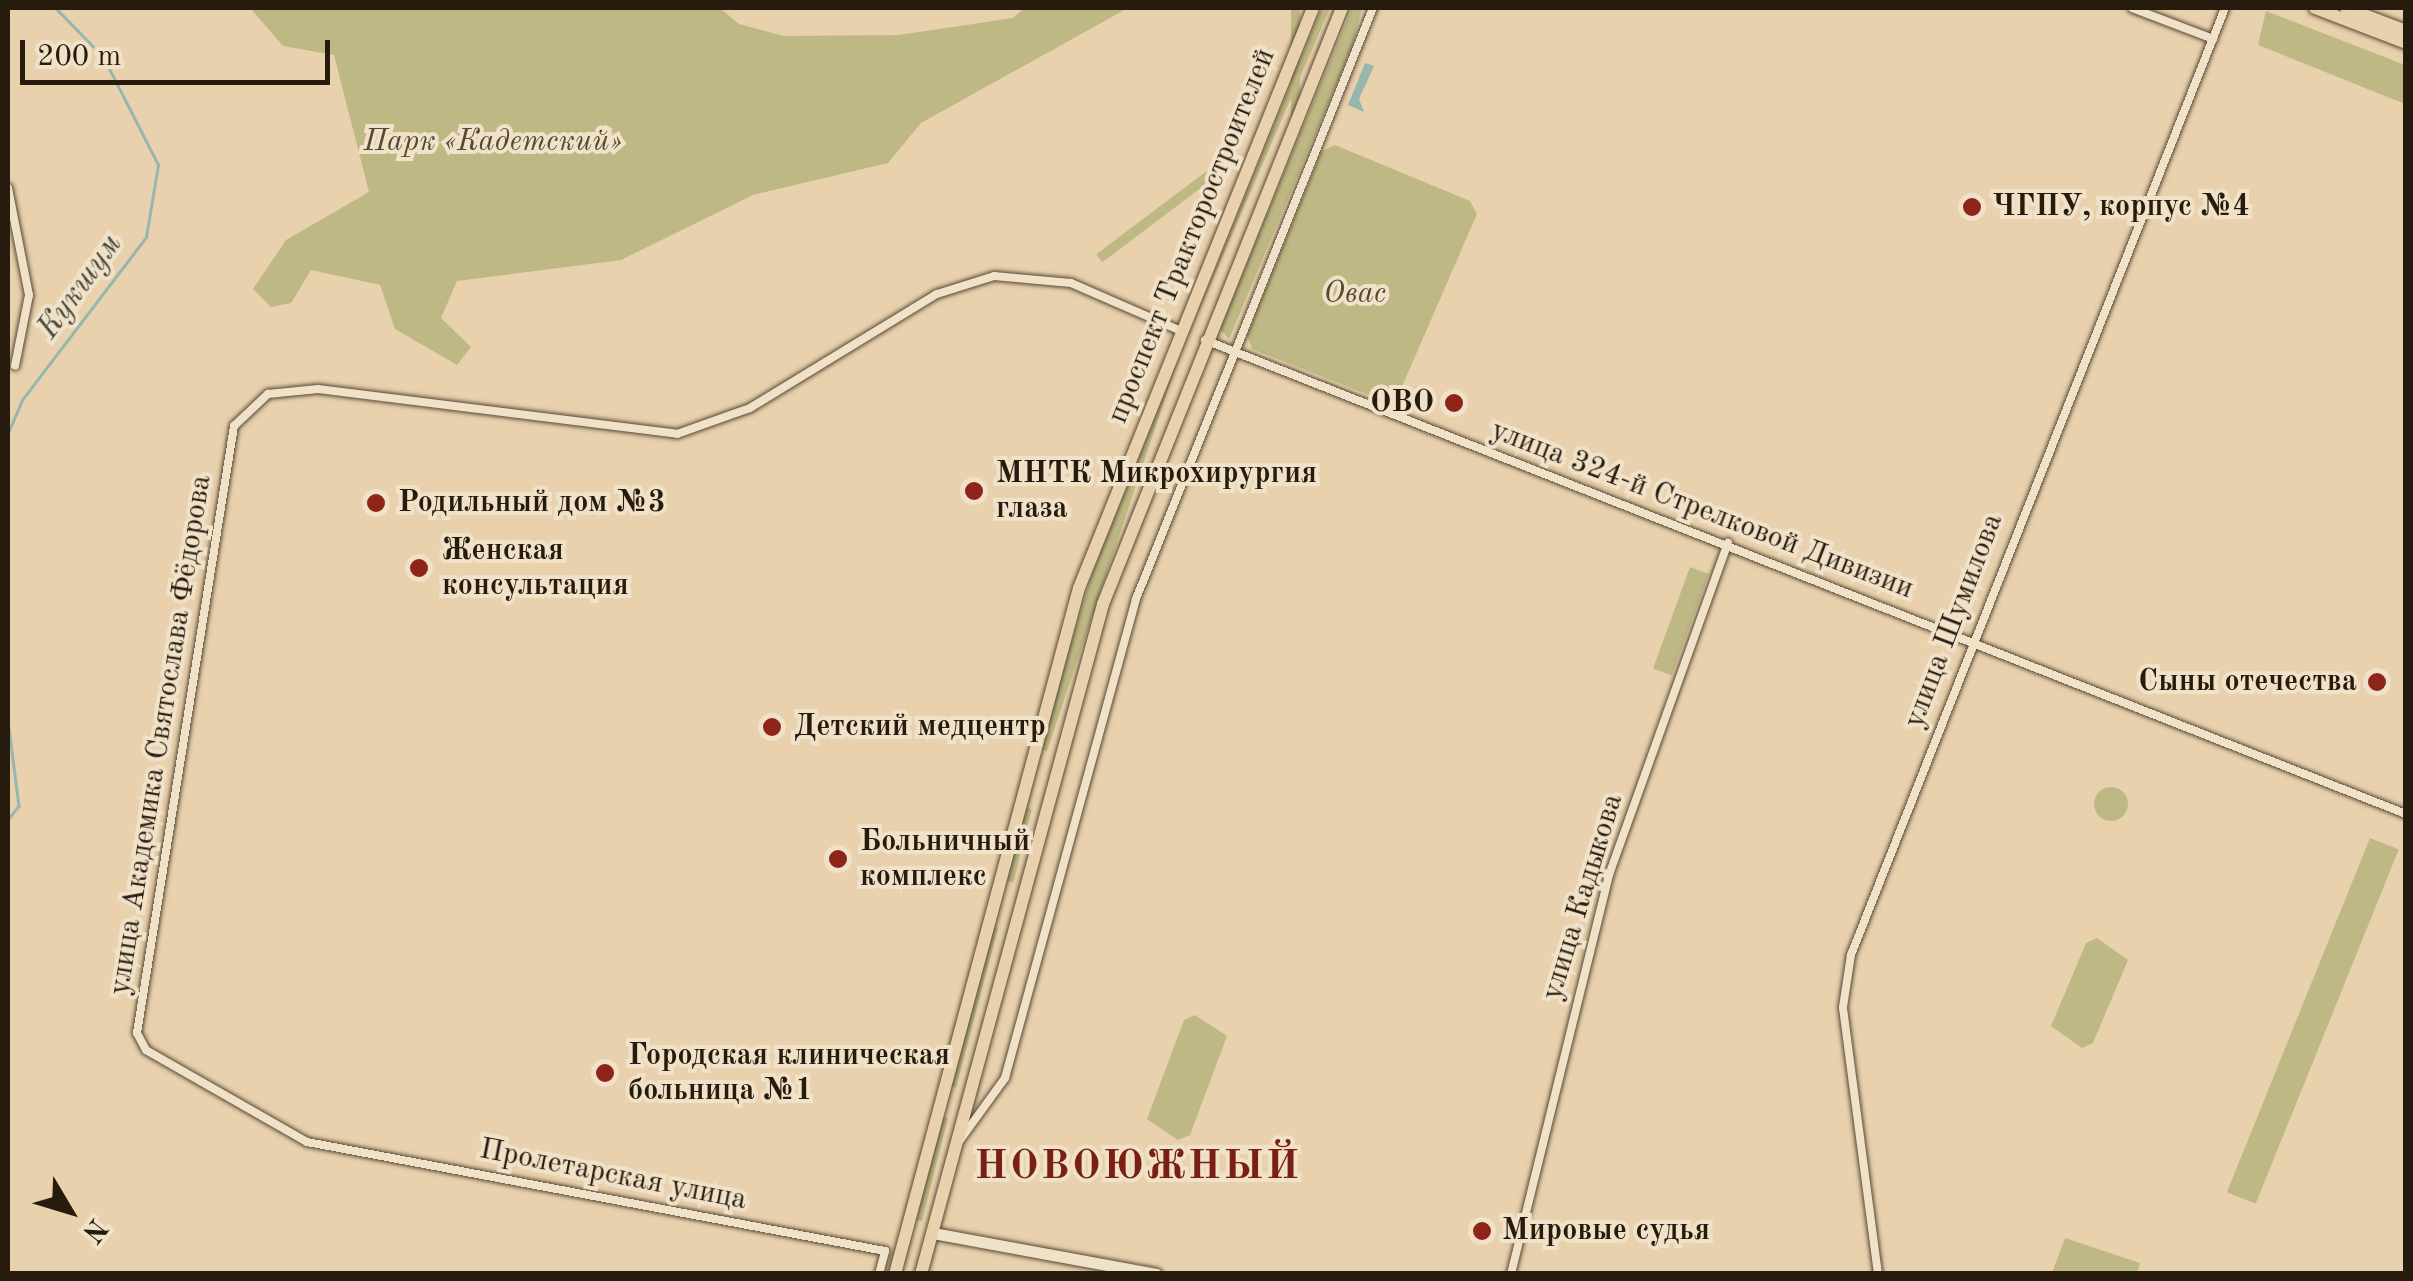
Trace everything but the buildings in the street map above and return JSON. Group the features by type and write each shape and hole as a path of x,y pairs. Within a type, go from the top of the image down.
{"main road":[{"name":"проспект Тракторостроителей","path":"895,1274 1079,588 1179,330 1314,8"},
{"name":"проспект Тракторостроителей","path":"921,1274 1054,770 1103,604 1204,340 1342,8"},
{"path":"2315,8 2406,43"},
{"path":"2346,8 2406,31"},
{"path":"1179,330 1204,340"},
{"path":"1029,763 1054,770"},
{"path":"992,904 1017,910"},
{"path":"940,1102 965,1108"},
{"path":"905,1234 932,1232"}],"street":[{"path":"955,1146 1004,1078 1116,661 1232,351 1372,8"},
{"path":"2132,8 2212,39"},
{"name":"улица Шумилова","path":"1878,1274 1845,985 1970,639 2225,8"},
{"path":"8,188 30,306 15,366"},
{"name":"улица Академика Святослава Фёдорова","path":"146,1050 137,1032 234,426 268,394 318,389 676,434 750,408 937,294 994,276 1070,282 1179,330"},
{"name":"улица 324-й Стрелковой Дивизии","path":"1204,340 1728,543 2406,814"},
{"name":"улица Кадыкова","path":"1511,1274 1608,876 1728,543"},
{"name":"Пролетарская улица","path":"146,1050 307,1142 885,1252"},
{"path":"932,1232 1156,1274"},
{"path":"880,1274 885,1252 905,1234"}],"green space":[{"name":"Парк «Кадетский»","path":"250,8 720,8 739,24 784,36 899,35 1013,18 1024,8 1128,8 921,123 888,163 753,195 621,260 457,281 441,318 471,347 457,365 395,329 380,285 311,270 291,303 271,307 253,289 286,240 369,192 334,55 283,46"},
{"path":"1291,8 1300,8 1300,130 1291,130"},
{"path":"1322,8 1330,8 1196,318 1196,317"},
{"path":"1352,8 1362,8 1353,44 1229,339 1220,329"},
{"path":"2266,11 2405,65 2405,104 2258,45"},
{"name":"Овас","path":"1335,145 1470,201 1477,214 1394,405 1252,349 1247,335 1322,151"},
{"path":"1232,152 1238,160 1102,262 1096,254"},
{"path":"1178,360 1047,751 1040,749 1091,577"},
{"path":"1690,567 1709,574 1672,675 1653,668"},
{"path":"2111,787 2123,792 2128,804 2123,816 2111,821 2099,816 2094,804 2099,792"},
{"path":"1024,807 1032,809 1013,883 1006,881"},
{"path":"2370,838 2399,850 2256,1204 2227,1192"},
{"path":"992,926 998,928 956,1088 951,1086"},
{"path":"2097,938 2128,960 2093,1043 2082,1048 2051,1026 2086,943"},
{"path":"1195,1015 1227,1036 1190,1135 1178,1140 1147,1119 1184,1020"},
{"path":"942,1117 948,1118 922,1221 915,1220"},
{"path":"2065,1238 2140,1263 2137,1273 2052,1273"}],"water":[{"path":"1365,63 1374,66 1359,99 1364,112 1348,105"}],"waterway":[{"name":"Кукшум","path":"8,433 22,400 146,237 158,165 103,57 55,8"},
{"name":"Кукшум","path":"8,720 19,806 8,820"}],"place":[{"name":"ЧГПУ, корпус №4","path":"1972,207"},
{"name":"ОВО","path":"1454,403"},
{"name":"МНТК Микрохирургия глаза","path":"974,491"},
{"name":"Родильный дом №3","path":"376,503"},
{"name":"Женская консультация","path":"419,568"},
{"name":"Сыны отечества","path":"2377,682"},
{"name":"Детский медцентр","path":"772,727"},
{"name":"Больничный комплекс","path":"838,859"},
{"name":"Городская клиническая больница №1","path":"605,1073"},
{"name":"Мировые судья","path":"1482,1231"}],"district":[{"name":"НОВОЮЖНЫЙ","path":"1138,1168"}]}
